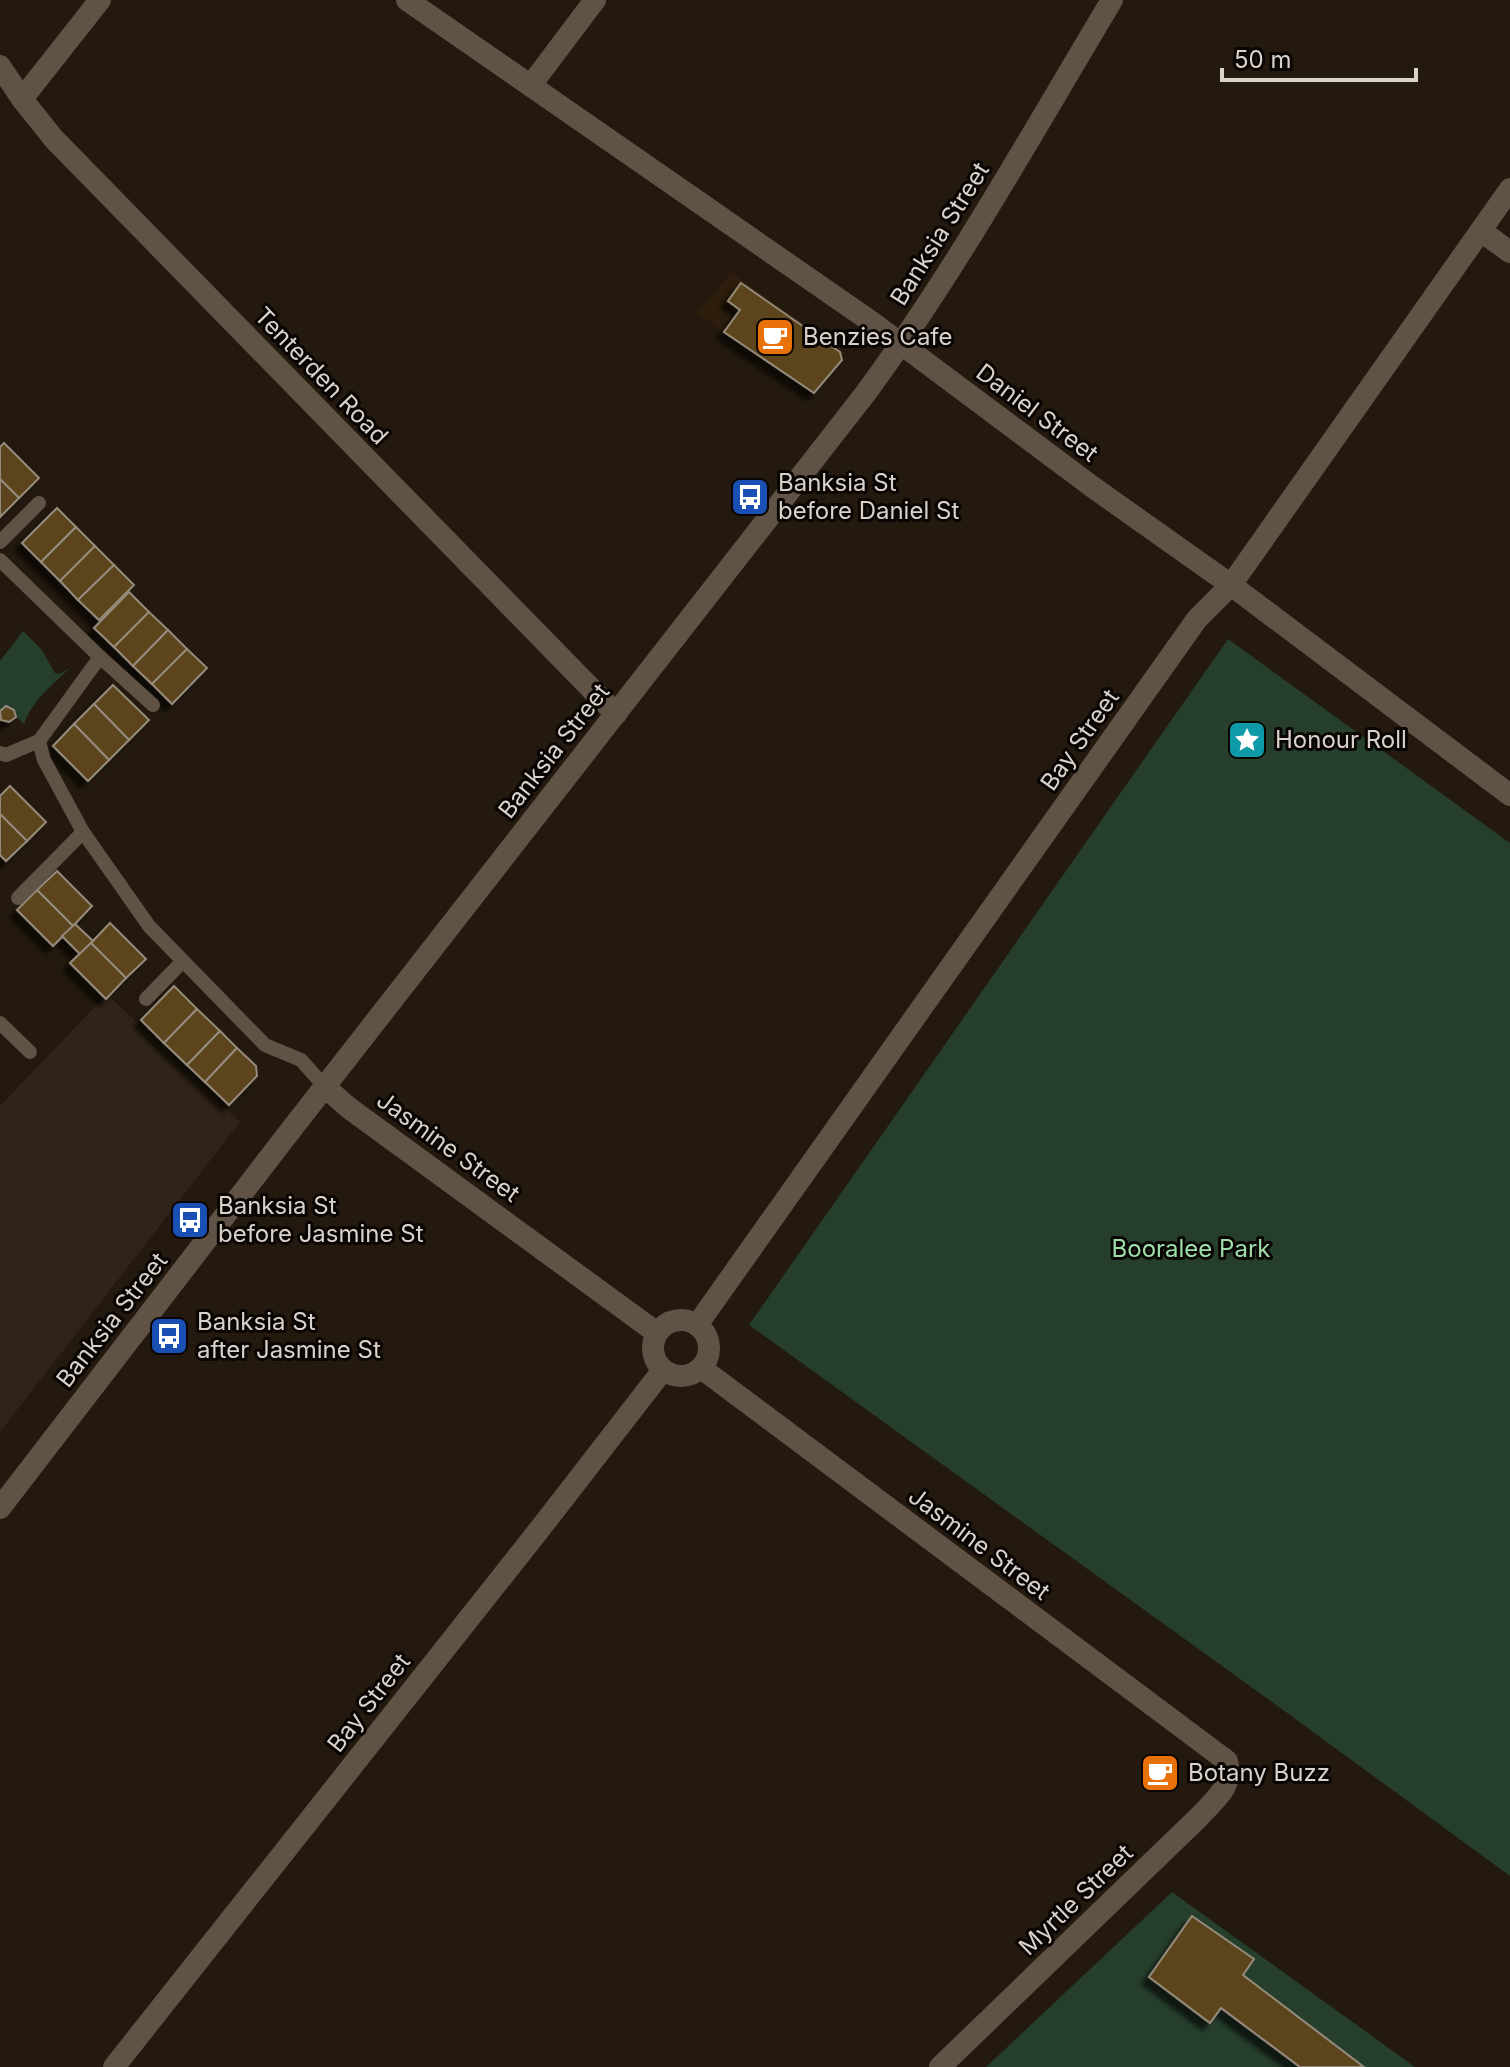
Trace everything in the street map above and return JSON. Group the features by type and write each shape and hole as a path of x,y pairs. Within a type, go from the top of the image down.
{"street":[{"path":"22,99 100,0"},
{"name":"Daniel Street","path":"407,0 873,323 1094,488 1231,585 1510,795"},
{"path":"531,85 595,0"},
{"name":"Banksia Street","path":"0,1508 865,394 961,253 1112,0"},
{"name":"Tenterden Road","path":"0,66 54,139 616,714"},
{"name":"Bay Street","path":"697,1325 1197,619 1231,585 1510,189"},
{"path":"1481,231 1510,252"},
{"name":"Jasmine Street","path":"325,1087 349,1108 657,1333"},
{"path":"675,1320 697,1325 708,1339 707,1360 690,1375 669,1375 655,1361 653,1340 657,1333 675,1320"},
{"name":"Jasmine Street","path":"701,1368 1227,1761"},
{"name":"Bay Street","path":"114,2067 663,1370"},
{"name":"Myrtle Street","path":"940,2067 1199,1817 1227,1785 1230,1773 1227,1761"}],"lane":[{"path":"0,542 39,503"},
{"path":"0,560 153,705"},
{"path":"0,753 6,755 39,741 100,657"},
{"path":"39,741 44,760 83,832 149,926 265,1045 301,1060 325,1087"},
{"path":"18,898 83,832"},
{"path":"146,999 183,961"},
{"path":"0,1023 30,1052"}],"shaded area":[{"name":"Benzies Cafe","path":"731,272 845,352 812,394 697,313"},
{"path":"107,994 240,1122 0,1432 0,1106"}],"green space":[{"path":"23,631 42,650 55,673 70,668 37,701 24,724 16,717 14,710 6,706 0,711 0,661"},
{"name":"Booralee Park","path":"1228,639 1510,843 1510,1876 749,1325"},
{"path":"1172,1892 1415,2067 986,2067"}],"building":[{"name":"Benzies Cafe","path":"741,283 840,352 842,360 814,393 724,332 740,310 728,301"},
{"path":"4,443 39,478 19,498 0,479 0,447"},
{"path":"0,479 19,498 0,517"},
{"path":"57,508 76,527 41,562 22,543"},
{"path":"76,527 95,546 60,581 41,562"},
{"path":"95,546 114,565 78,600 60,581"},
{"path":"114,565 134,585 99,620 78,600"},
{"path":"129,592 149,612 114,647 94,628"},
{"path":"149,612 168,630 133,666 114,647"},
{"path":"168,630 187,649 152,684 133,666"},
{"path":"187,649 207,668 172,704 152,684"},
{"path":"113,685 149,720 129,740 94,704"},
{"path":"94,704 129,740 109,760 74,724"},
{"path":"6,706 14,710 16,717 9,722 1,720 0,711"},
{"path":"74,724 109,760 88,781 53,746"},
{"path":"10,786 46,822 27,841 0,814 0,796"},
{"path":"0,814 27,841 6,861 0,855"},
{"path":"57,871 92,906 73,926 37,890"},
{"path":"37,890 73,926 53,946 17,910"},
{"path":"110,923 146,959 126,978 91,943"},
{"path":"75,924 93,941 80,954 62,936"},
{"path":"91,943 126,978 106,999 70,963"},
{"path":"174,986 197,1009 164,1043 141,1020"},
{"path":"197,1009 220,1031 187,1065 164,1043"},
{"path":"220,1031 237,1048 205,1082 187,1065"},
{"path":"237,1048 256,1066 257,1076 229,1105 205,1082"},
{"path":"1192,1916 1254,1959 1243,1975 1364,2067 1300,2067 1221,2008 1210,2023 1149,1977"}],"place":[{"name":"Benzies Cafe","path":"775,337"},
{"name":"Banksia St before Daniel St","path":"750,497"},
{"name":"Honour Roll","path":"1247,740"},
{"name":"Banksia St before Jasmine St","path":"190,1220"},
{"name":"Banksia St after Jasmine St","path":"169,1336"},
{"name":"Botany Buzz","path":"1160,1773"}]}
